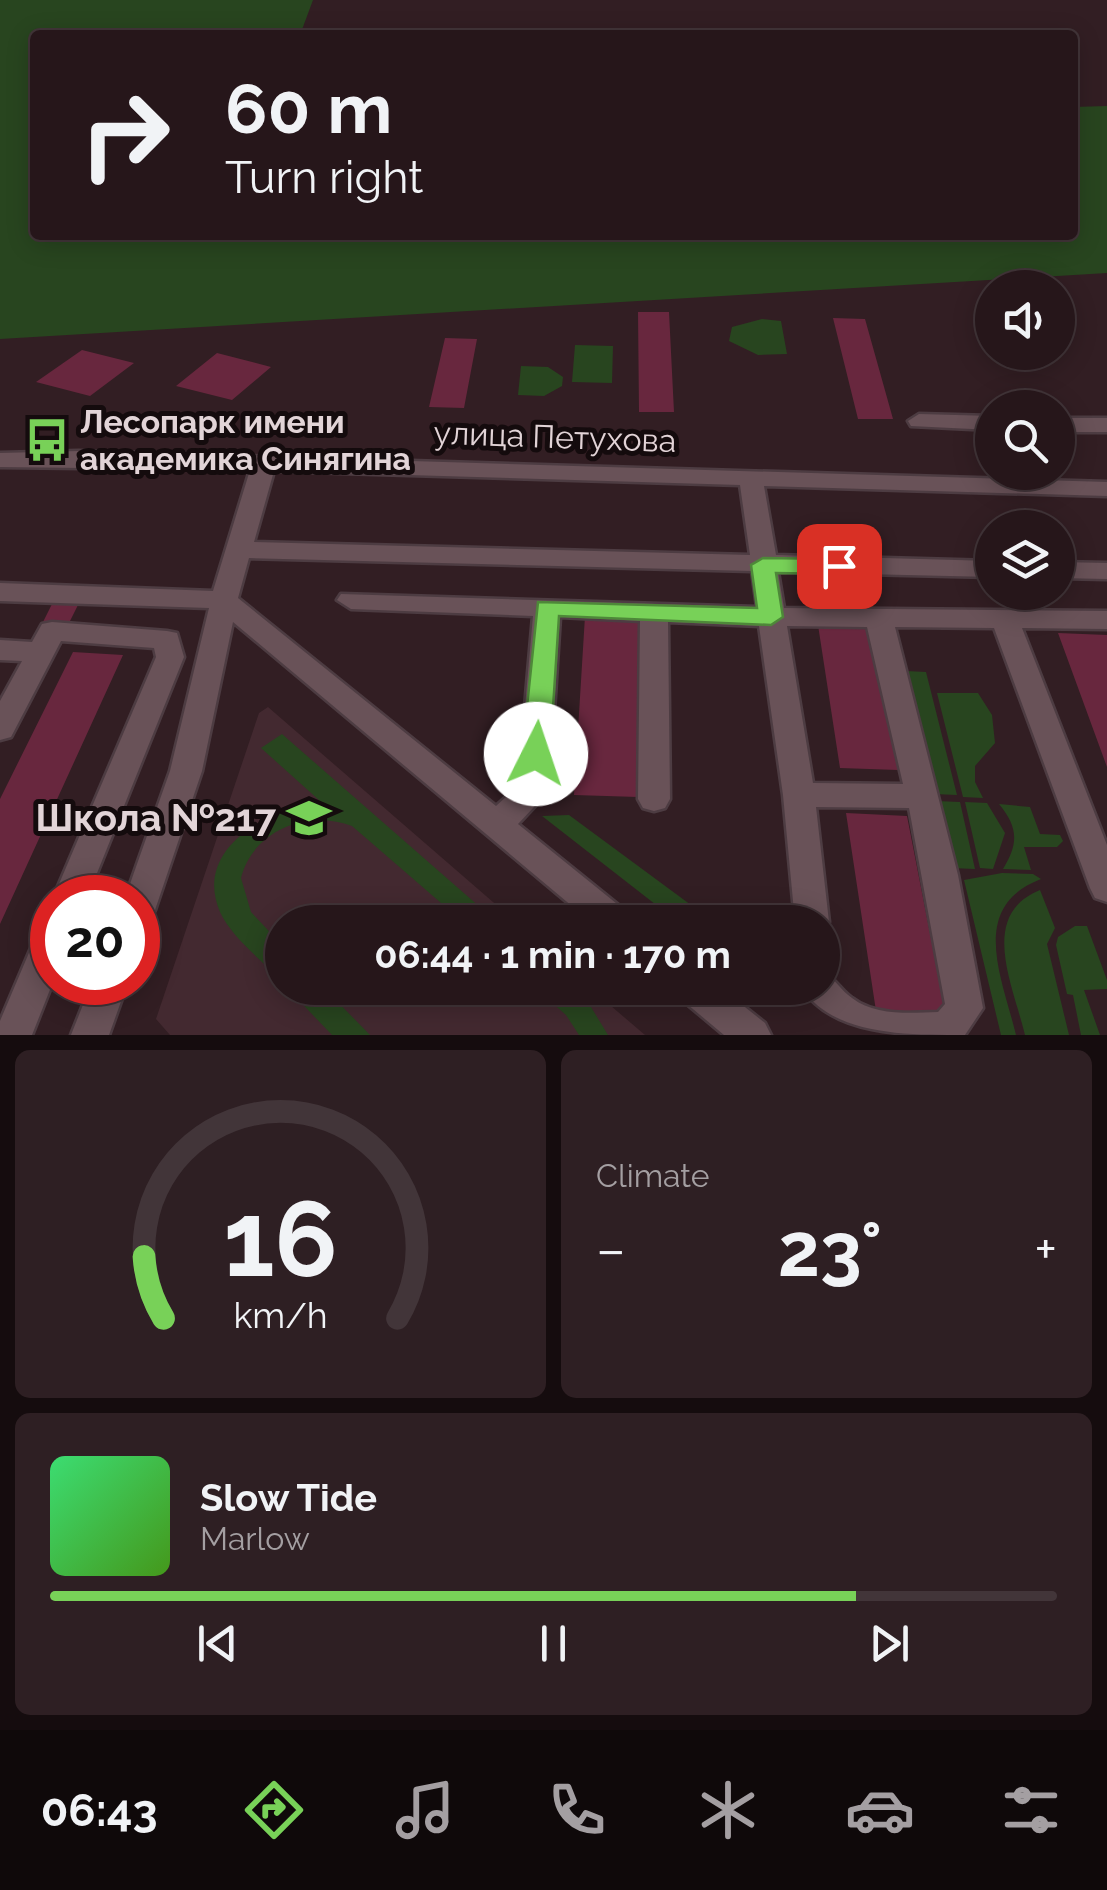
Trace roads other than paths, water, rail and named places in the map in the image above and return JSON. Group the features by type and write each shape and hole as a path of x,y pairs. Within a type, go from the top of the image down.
{"street":[{"path":"919,421 975,423"},
{"path":"1075,425 1107,426"},
{"name":"улица Петухова","path":"0,460 264,463 1107,489"},
{"path":"150,875 186,771 224,600 264,463"},
{"path":"752,478 799,795 810,905"},
{"path":"237,550 975,569"},
{"path":"1075,570 1107,571"},
{"path":"0,592 224,600 594,905"},
{"path":"144,635 161,597"},
{"path":"351,600 771,617 1107,620"},
{"path":"496,825 533,791 547,608"},
{"path":"654,612 654,799"},
{"path":"830,1005 867,1025 947,1029 961,1018 964,1008 923,796 878,615"},
{"path":"1004,618 1107,888"},
{"path":"0,728 52,632 164,637 170,657 80,875"},
{"path":"0,650 41,652"},
{"path":"799,795 923,796"},
{"path":"14,1035 30,995"},
{"path":"90,1035 101,1005"},
{"path":"715,1005 752,1035"}],"place":[{"name":"Лесопарк имени академика Синягина","path":"47,440"},
{"name":"Школа №217","path":"309,818"}]}
